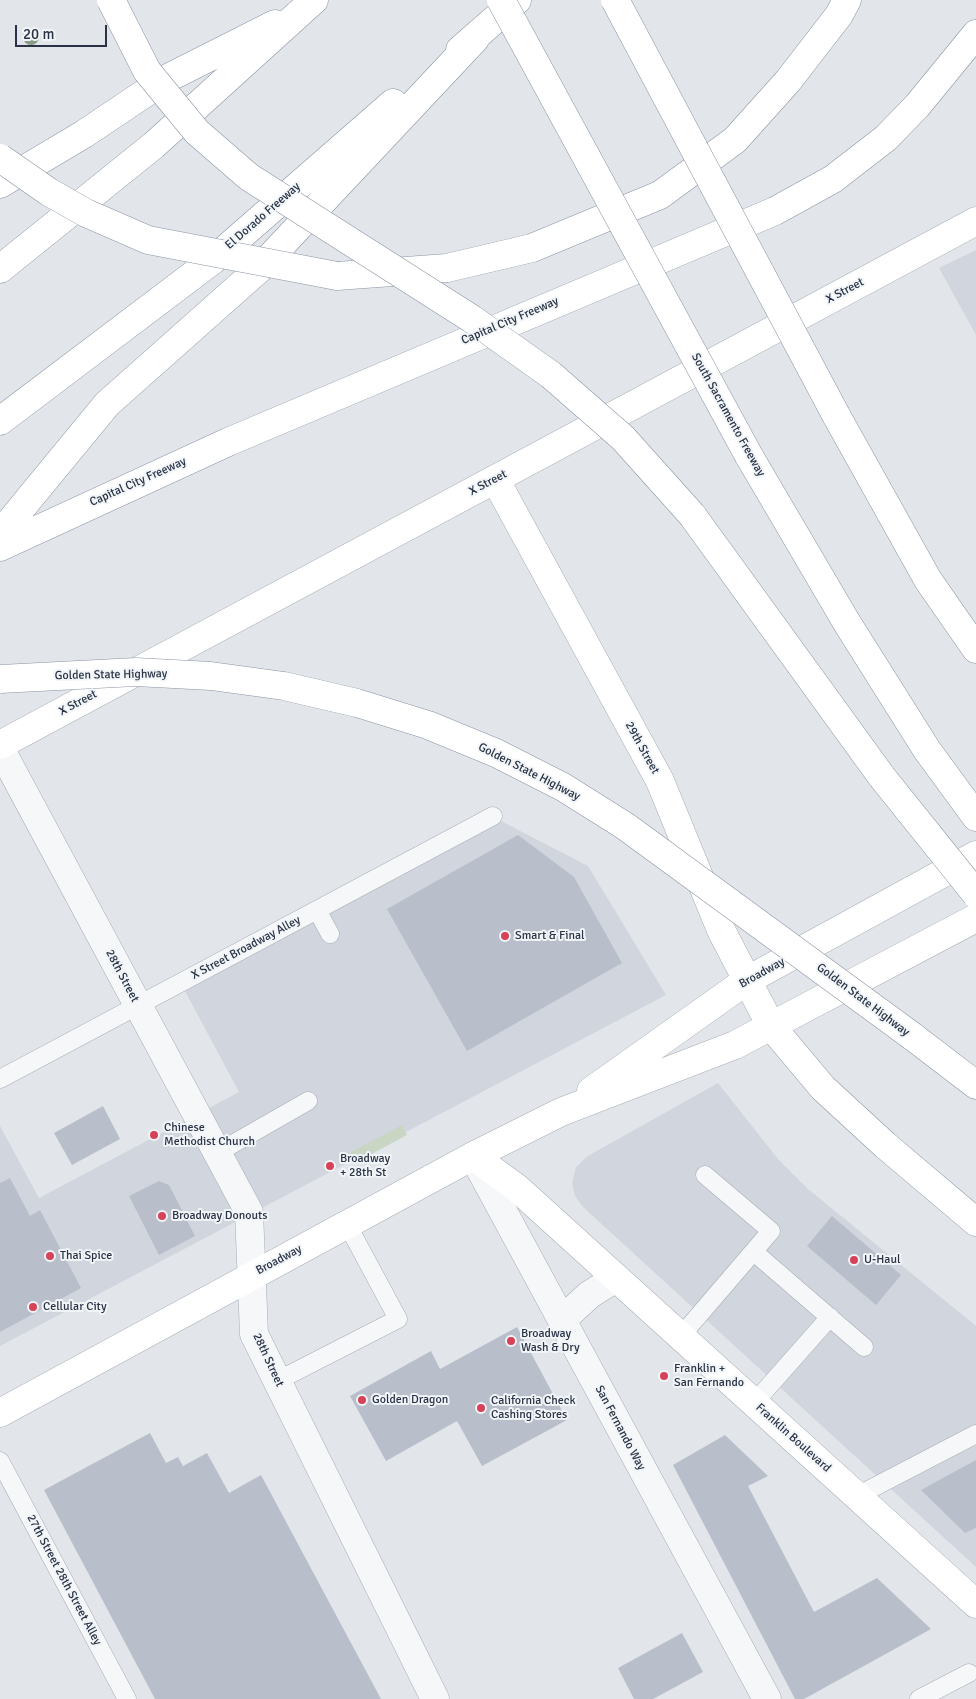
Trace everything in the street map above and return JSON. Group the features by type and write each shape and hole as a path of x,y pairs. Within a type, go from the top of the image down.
{"main road":[{"path":"111,0 147,71 205,138 249,177 472,319 551,375 623,438 692,515 882,777 976,894"},
{"name":"South Sacramento Freeway","path":"502,0 749,456 847,623 927,750 976,817"},
{"name":"El Dorado Freeway","path":"0,421 213,260 396,101 475,38 517,0"},
{"path":"615,0 836,415 928,580 976,650"},
{"path":"0,158 49,192 79,209 148,240 337,276 447,268 532,248 660,195 735,140 788,82 839,14 847,0"},
{"path":"0,184 84,134 166,79 311,4"},
{"path":"0,268 154,145 311,4"},
{"name":"Capital City Freeway","path":"0,547 228,442 775,211 833,178 886,138 917,106 976,34"},
{"path":"0,534 107,404 259,269 475,38"},
{"name":"X Street","path":"0,747 976,221"},
{"name":"29th Street","path":"495,479 660,781 721,930 771,1026 823,1088 885,1145 976,1222"},
{"name":"Golden State Highway","path":"0,679 136,672 211,676 284,686 357,703 428,725 496,754 563,787 625,826 976,1085"},
{"name":"Broadway","path":"561,1112 746,981 976,855"},
{"name":"Broadway","path":"0,1413 473,1156 561,1112 735,1045 976,918"},
{"name":"Franklin Boulevard","path":"473,1156 517,1188 976,1604"}],"street":[{"name":"28th Street","path":"0,747 249,1212 254,1334 435,1699"},
{"name":"San Fernando Way","path":"473,1156 767,1699"},
{"path":"562,1320 589,1295 616,1278"}],"lane":[{"name":"X Street Broadway Alley","path":"0,1079 138,1006 234,961 317,910 492,816"},
{"path":"317,910 330,934"},
{"path":"216,1152 308,1101"},
{"path":"681,1336 771,1231 705,1175"},
{"path":"277,1381 398,1319 347,1224"},
{"path":"754,1252 864,1346"},
{"path":"754,1403 830,1317"},
{"path":"857,1496 976,1434"},
{"name":"27th Street 28th Street Alley","path":"0,1461 127,1699"},
{"path":"919,1699 974,1674"}],"shaded area":[{"path":"976,250 976,335 939,268"},
{"path":"499,820 588,866 666,995 0,1346 0,1126 39,1198 239,1092 185,991"},
{"path":"718,1083 778,1159 808,1189 976,1326 976,1567 583,1207 575,1196 572,1183 576,1167 588,1156"}],"green space":[{"path":"402,1125 407,1135 353,1164 347,1154"}],"building":[{"name":"Smart & Final","path":"518,835 574,877 622,963 467,1051 387,909"},
{"path":"103,1106 120,1139 72,1165 54,1133"},
{"path":"10,1178 30,1216 40,1210 81,1288 0,1332 0,1183"},
{"name":"Broadway Donouts","path":"159,1181 169,1185 195,1236 159,1255 129,1196"},
{"name":"U-Haul","path":"832,1216 901,1275 876,1305 807,1246"},
{"path":"517,1327 567,1420 482,1466 457,1421 386,1461 350,1396 431,1351 440,1369"},
{"path":"150,1433 166,1463 178,1457 183,1466 207,1453 229,1493 261,1475 381,1699 155,1699 44,1490"},
{"path":"725,1435 768,1476 748,1486 814,1612 877,1578 931,1629 804,1699 795,1699 673,1465"},
{"path":"976,1460 976,1528 965,1533 921,1490"},
{"path":"682,1633 703,1672 653,1699 634,1699 618,1668"}],"place":[{"name":"Smart & Final","path":"505,936"},
{"name":"Chinese Methodist Church","path":"154,1135"},
{"name":"Broadway + 28th St","path":"330,1166"},
{"name":"Broadway Donouts","path":"162,1216"},
{"name":"Thai Spice","path":"50,1256"},
{"name":"U-Haul","path":"854,1260"},
{"name":"Cellular City","path":"33,1307"},
{"name":"Broadway Wash & Dry","path":"511,1341"},
{"name":"Franklin + San Fernando","path":"664,1376"},
{"name":"Golden Dragon","path":"362,1400"},
{"name":"California Check Cashing Stores","path":"481,1408"}]}
